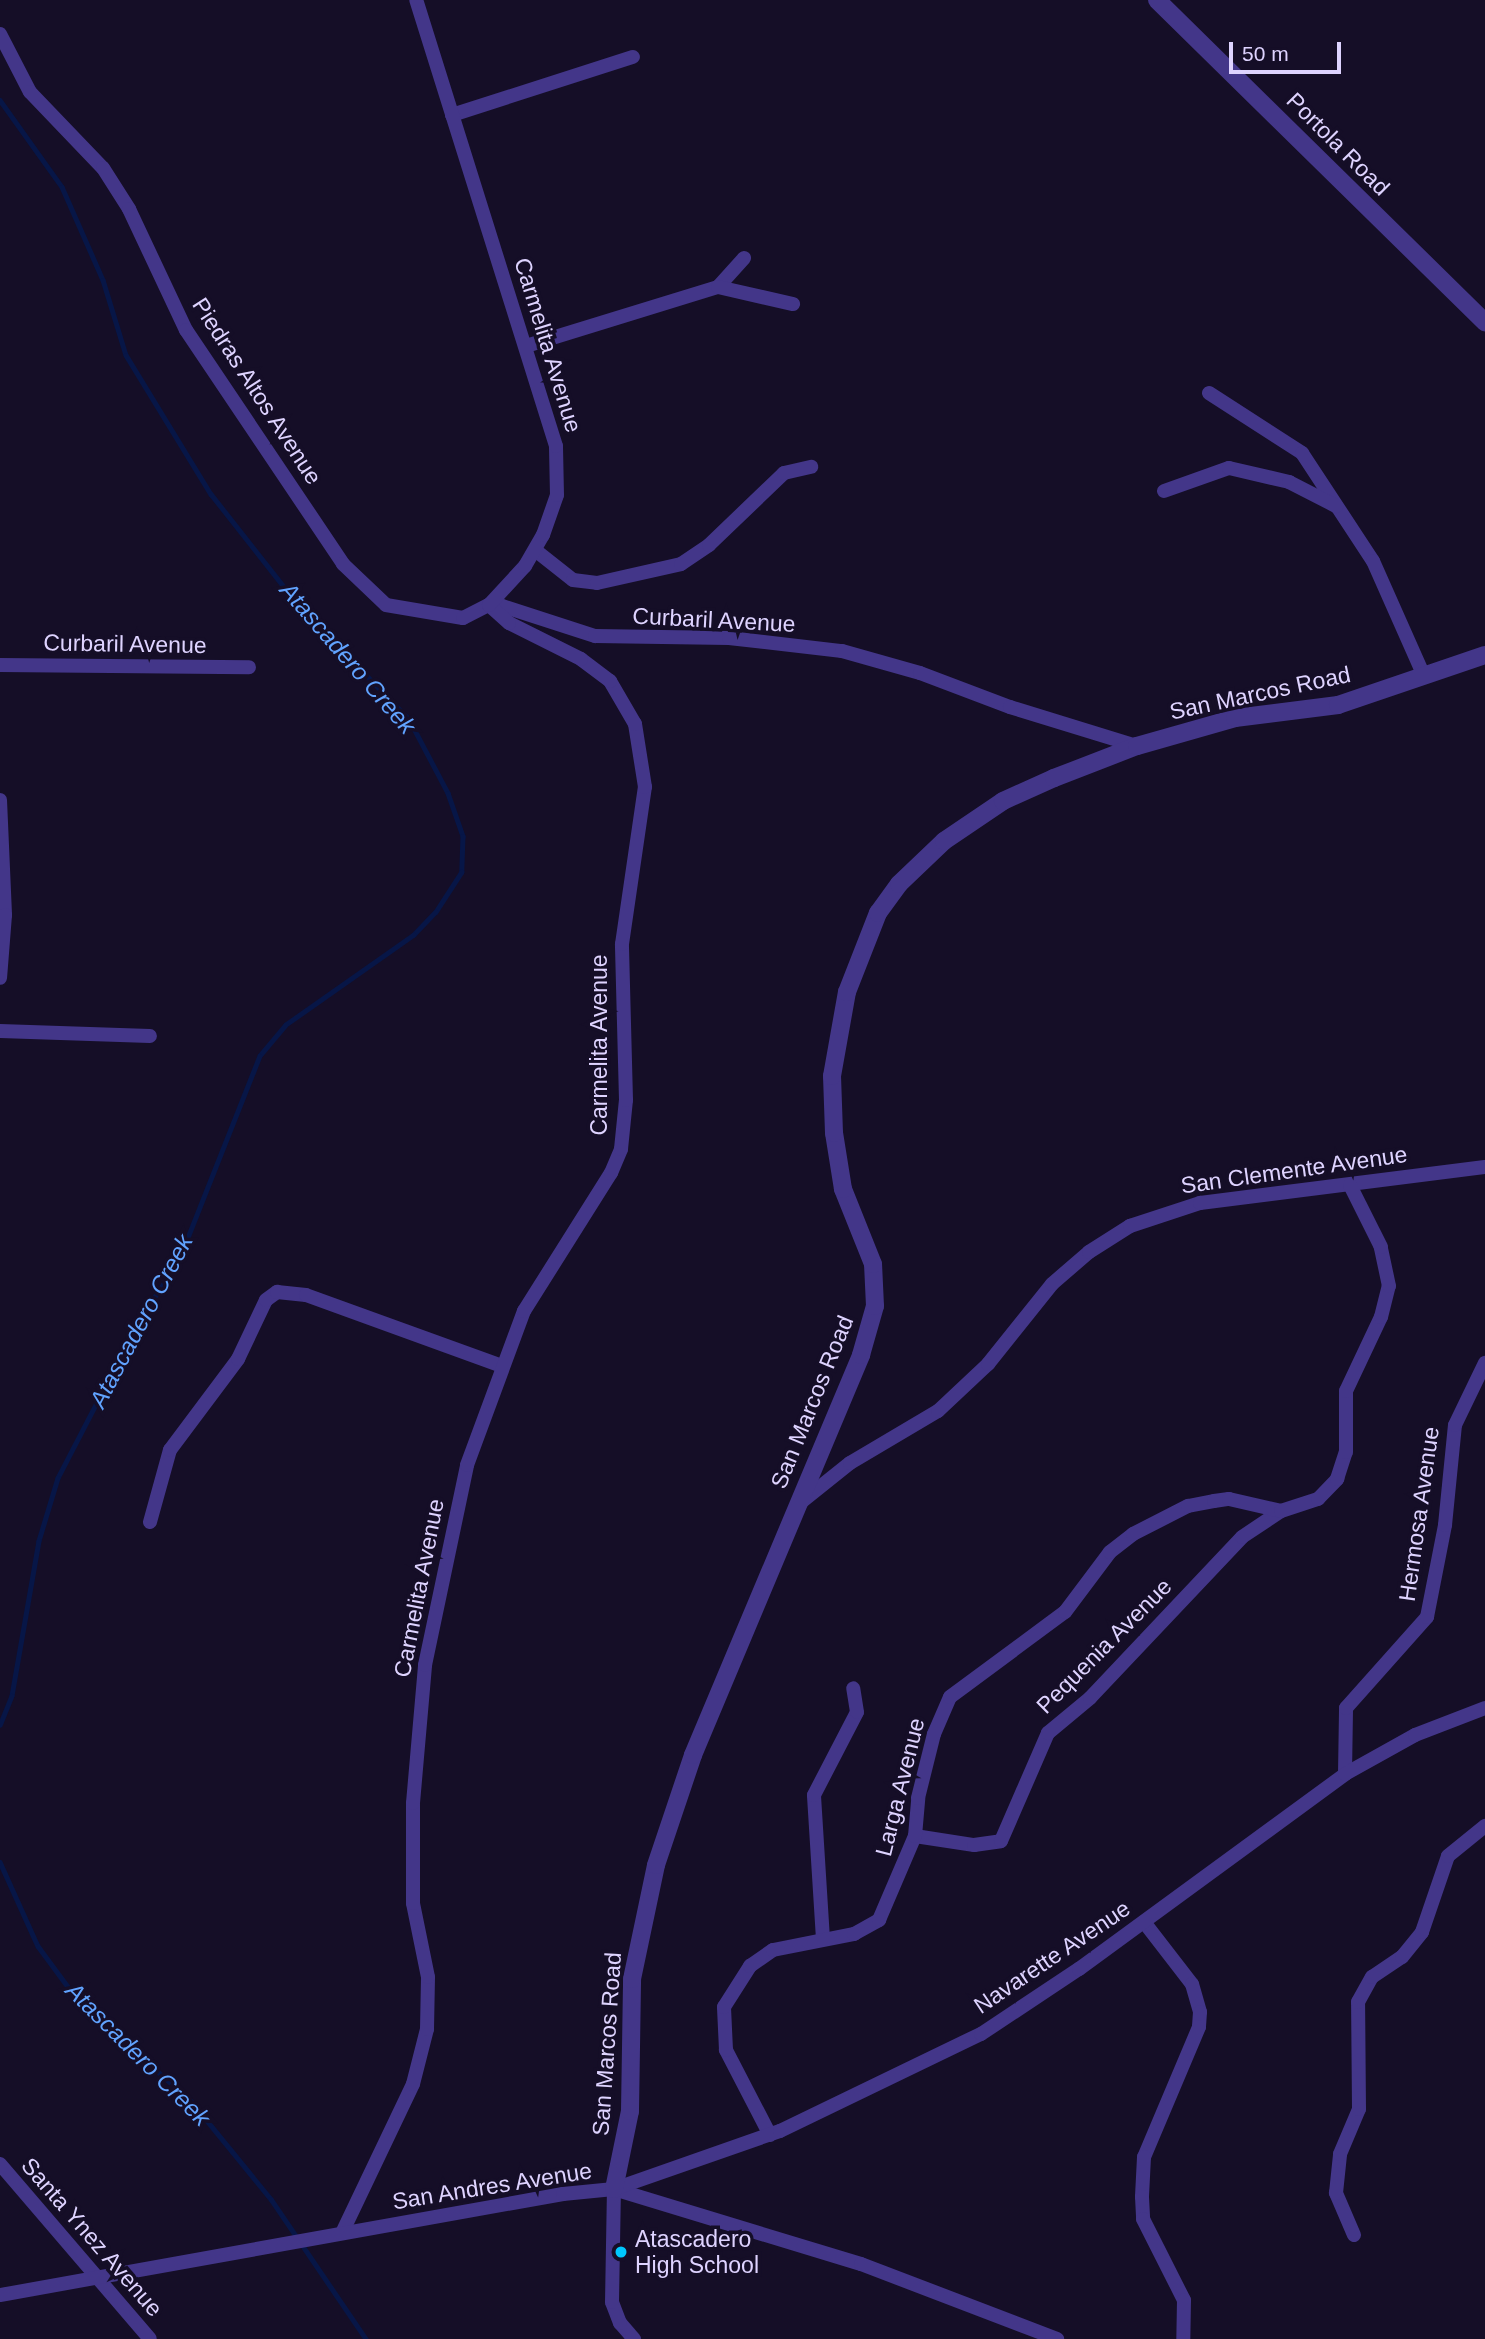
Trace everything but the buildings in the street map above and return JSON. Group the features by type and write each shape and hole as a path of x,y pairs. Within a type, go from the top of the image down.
{"street":[{"name":"Carmelita Avenue","path":"342,2234 413,2084 423,2050 429,2004 413,1903 413,1803 425,1665 467,1465 502,1366 540,1279 611,1173 621,1149 626,1100 622,944 645,765 635,724 610,681 581,659 509,623 489,605 514,580 535,551 553,510 558,477 549,419 416,0"},
{"name":"Portola Road","path":"1157,0 1485,322"},
{"name":"Piedras Altos Avenue","path":"0,34 30,92 103,168 123,198 186,330 343,564 386,605 463,618 489,605"},
{"path":"452,115 633,57"},
{"path":"718,287 744,258"},
{"path":"526,346 718,287 793,304"},
{"path":"1209,393 1302,453 1373,561 1424,676"},
{"path":"535,551 573,580 597,583 681,564 709,545 784,473 811,467"},
{"path":"1164,491 1229,468 1289,482 1338,507"},
{"name":"Curbaril Avenue","path":"489,605 515,608 595,636 729,638 842,652 920,673 1010,707 1137,746"},
{"name":"San Marcos Road","path":"614,2189 630,2111 632,1979 656,1865 693,1755 861,1355 876,1306 873,1264 843,1189 831,1095 839,1020 878,912 898,884 944,841 993,807 1137,746 1235,718 1338,705 1485,655"},
{"name":"Curbaril Avenue","path":"0,665 249,667"},
{"path":"0,800 5,915 0,978"},
{"path":"0,1031 150,1036"},
{"name":"San Clemente Avenue","path":"797,1505 850,1463 938,1411 988,1364 1052,1284 1109,1238 1153,1216 1200,1203 1485,1167"},
{"path":"1281,1511 1318,1499 1337,1479 1346,1451 1346,1391 1387,1302 1388,1269 1350,1185"},
{"path":"150,1522 170,1450 238,1359 266,1300 277,1292 306,1295 502,1366"},
{"name":"Hermosa Avenue","path":"1345,1774 1346,1708 1427,1617 1445,1525 1455,1425 1485,1363"},
{"name":"Larga Avenue","path":"770,2135 726,2050 724,2007 750,1966 773,1950 854,1934 879,1920 915,1836 918,1798 934,1734 950,1697 1066,1612 1110,1552 1133,1534 1188,1506 1229,1499 1281,1511"},
{"name":"Pequenia Avenue","path":"915,1836 974,1845 1001,1841 1048,1732 1090,1698 1242,1537 1281,1511"},
{"path":"823,1939 814,1795 857,1712 853,1688"},
{"name":"Navarette Avenue","path":"614,2189 770,2135 880,2086 981,2034 1144,1922 1345,1774 1415,1735 1485,1708"},
{"path":"1354,2235 1336,2193 1340,2154 1359,2109 1358,2002 1371,1977 1402,1957 1422,1932 1448,1856 1485,1826"},
{"path":"1144,1922 1192,1984 1200,2012 1199,2027 1144,2157 1143,2220 1184,2300 1183,2339"},
{"name":"Santa Ynez Avenue","path":"0,2164 149,2339"},
{"path":"614,2189 612,2302 620,2323 634,2339"},
{"name":"San Andres Avenue","path":"0,2295 614,2189 861,2264 1057,2339"}],"waterway":[{"name":"Atascadero Creek","path":"0,100 62,187 103,280 126,355 211,494 299,606 409,719 448,793 463,836 462,872 436,912 414,935 286,1025 260,1056 179,1261 141,1318 58,1478 39,1541 12,1696 0,1725"},
{"name":"Atascadero Creek","path":"0,1862 38,1946 80,2003 191,2101 271,2199 366,2339"}],"place":[{"name":"Atascadero High School","path":"621,2252"}]}
